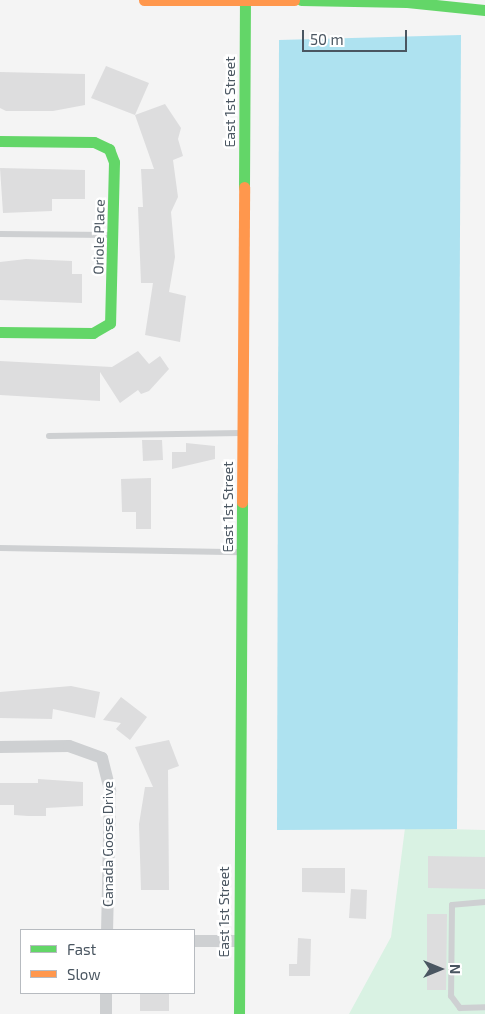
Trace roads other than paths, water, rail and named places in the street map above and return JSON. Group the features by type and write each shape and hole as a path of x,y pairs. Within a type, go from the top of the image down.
{"main road":[{"path":"144,0 294,0"},
{"path":"301,0 407,2 485,10"},
{"name":"East 1st Street","path":"239,1014 245,1"},
{"name":"Oriole Place","path":"0,141 94,142 113,156 114,235 113,315 105,328 93,333 0,332"}],"street":[{"name":"Canada Goose Drive","path":"0,746 69,746 102,758 110,792 107,929"},
{"path":"195,941 239,941"},
{"path":"106,994 106,1014"}],"lane":[{"path":"0,234 114,235"},
{"path":"49,436 243,434"},
{"path":"0,548 242,552"},
{"path":"485,902 452,905 452,996 460,1008 485,1007"}],"water":[{"path":"461,35 457,829 277,830 279,40"}]}
